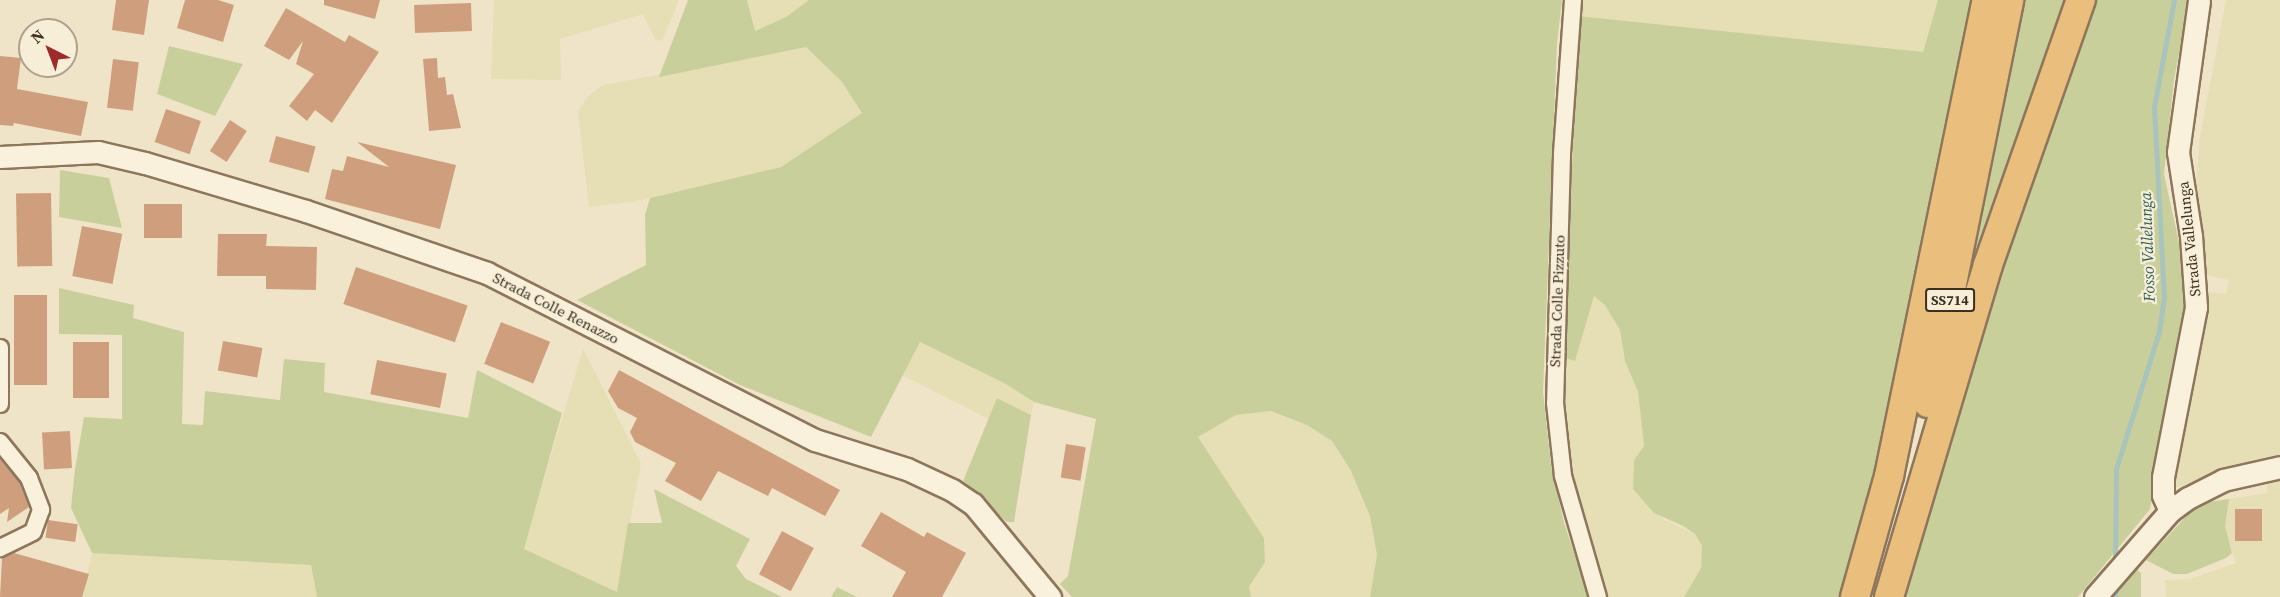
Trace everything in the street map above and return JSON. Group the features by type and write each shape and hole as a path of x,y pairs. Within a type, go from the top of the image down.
{"highway":[{"name":"SS714","path":"1855,597 1889,476 1987,0"},
{"name":"SS714","path":"1878,597 1907,492 1942,341 2009,0"},
{"path":"1888,597 1988,265 2081,0"}],"street":[{"name":"Strada Colle Pizzuto","path":"1573,0 1562,155 1555,403 1563,476 1598,597"},
{"name":"Strada Vallelunga","path":"2170,511 2163,495 2163,477 2196,307 2191,236 2178,152 2199,0"},
{"name":"Strada Colle Renazzo","path":"0,157 98,152 306,211 487,273 815,440 907,469 951,490 973,504 1050,597"},
{"path":"0,348 0,404"},
{"path":"0,442 29,478 41,510 33,532 0,548"},
{"path":"2095,597 2170,511 2223,480 2280,467"}],"shaded area":[{"path":"494,0 679,0 662,41 655,39 643,14 560,39 561,80 491,79"},
{"path":"747,0 809,0 786,17 754,31"},
{"path":"1581,0 1938,0 1923,52 1578,16"},
{"path":"2226,0 2280,0 2280,460 2173,488 2170,476 2200,291 2226,294 2229,280 2205,275 2194,209 2200,137"},
{"path":"806,47 842,82 862,113 781,167 632,202 589,207 578,112 587,97 603,85"},
{"path":"1593,295 1605,304 1620,330 1625,361 1638,392 1644,446 1634,460 1633,489 1663,519 1695,534 1702,546 1701,568 1684,597 1605,597 1563,448 1559,356 1575,361"},
{"path":"920,342 1004,383 1034,402 1031,415 998,398 989,419 902,375"},
{"path":"583,349 641,463 617,592 523,549"},
{"path":"1271,411 1307,425 1332,441 1350,469 1370,516 1377,555 1370,597 1251,597 1249,587 1265,562 1264,538 1198,437 1236,415"},
{"path":"2280,476 2280,597 2166,597 2165,580 2190,579 2236,563 2224,526 2229,499 2267,493 2267,478"},
{"path":"92,553 311,565 317,597 82,597"}],"green space":[{"path":"688,0 747,0 755,31 786,17 809,0 1562,0 1557,43 1543,392 1551,465 1564,523 1589,597 1370,597 1377,555 1370,516 1350,469 1332,441 1307,425 1271,411 1236,415 1198,437 1264,538 1265,562 1249,587 1251,597 1072,597 1060,584 1068,576 1096,419 1034,402 1004,383 920,342 871,437 740,385 577,300 646,265 645,215 650,198 781,167 862,113 842,82 806,47 659,77"},
{"path":"1938,0 1972,0 1881,455 1841,597 1684,597 1701,568 1702,546 1695,534 1654,513 1633,489 1634,460 1644,446 1638,392 1625,361 1620,330 1605,305 1594,296 1575,361 1559,356 1571,195 1578,16 1923,52"},
{"path":"2021,0 2074,0 1980,265 1962,296"},
{"path":"2086,0 2189,0 2174,80 2164,174 2182,256 2186,307 2150,509 2078,597 1893,597"},
{"path":"169,46 243,64 215,116 157,94"},
{"path":"60,170 109,178 122,228 59,217"},
{"path":"59,288 134,305 133,318 184,332 182,424 203,425 205,391 280,400 284,359 325,363 324,392 468,418 477,370 562,413 524,549 617,592 628,523 662,523 654,489 750,539 736,566 746,579 782,597 317,597 311,565 92,553 71,508 75,469 84,417 122,419 122,335 59,334"},
{"path":"997,398 1031,415 1014,522 1007,522 963,481"},
{"path":"2229,499 2225,526 2232,553 2226,558 2187,574 2173,574 2146,560 2189,513 2208,502"},
{"path":"2130,564 2141,573 2141,597 2102,597"},
{"path":"837,587 857,597 831,597"}],"building":[{"path":"116,0 149,0 144,35 112,30"},
{"path":"185,0 218,0 234,5 223,42 177,28"},
{"path":"324,0 380,0 375,19 324,5"},
{"path":"471,3 472,31 415,33 414,5"},
{"path":"286,8 345,42 349,35 379,52 332,123 315,110 307,121 289,106 314,74 296,64 303,41 289,60 264,46"},
{"path":"0,56 18,58 17,89 88,102 81,136 14,123 13,126 0,125"},
{"path":"437,58 438,78 445,77 447,95 453,94 461,128 429,131 423,59"},
{"path":"113,59 139,62 133,111 107,108"},
{"path":"166,109 201,121 190,154 155,142"},
{"path":"230,120 247,131 227,162 210,151"},
{"path":"276,136 316,147 309,173 269,162"},
{"path":"357,142 456,165 440,229 325,199 332,169 343,171 347,156 389,167"},
{"path":"51,193 52,266 17,267 16,194"},
{"path":"144,204 182,204 182,238 144,238"},
{"path":"82,226 122,234 113,284 72,276"},
{"path":"218,234 267,234 266,246 317,247 316,290 266,289 266,276 217,276"},
{"path":"356,267 468,305 455,342 343,304"},
{"path":"14,295 47,295 47,385 14,385"},
{"path":"501,322 550,342 533,384 484,364"},
{"path":"223,341 262,348 257,377 218,371"},
{"path":"73,342 109,342 109,398 73,398"},
{"path":"377,360 447,374 440,408 370,394"},
{"path":"619,370 840,490 825,516 772,488 768,496 718,471 701,501 665,481 676,463 635,442 630,432 637,418 618,408 608,391"},
{"path":"70,431 72,468 44,469 42,432"},
{"path":"1066,444 1086,447 1080,481 1061,478"},
{"path":"0,459 20,483 29,507 7,522 9,508 0,514"},
{"path":"2235,509 2262,509 2262,541 2235,541"},
{"path":"881,512 924,537 927,532 966,553 942,597 892,597 906,572 861,546"},
{"path":"48,520 78,524 75,542 45,538"},
{"path":"782,531 814,548 791,591 759,574"},
{"path":"14,553 89,574 82,597 0,597 2,558"}],"waterway":[{"name":"Fosso Vallelunga","path":"2115,565 2116,469 2159,332 2164,298 2154,107 2174,0"},
{"name":"Fosso Vallelunga","path":"2115,597 2116,584"}]}
